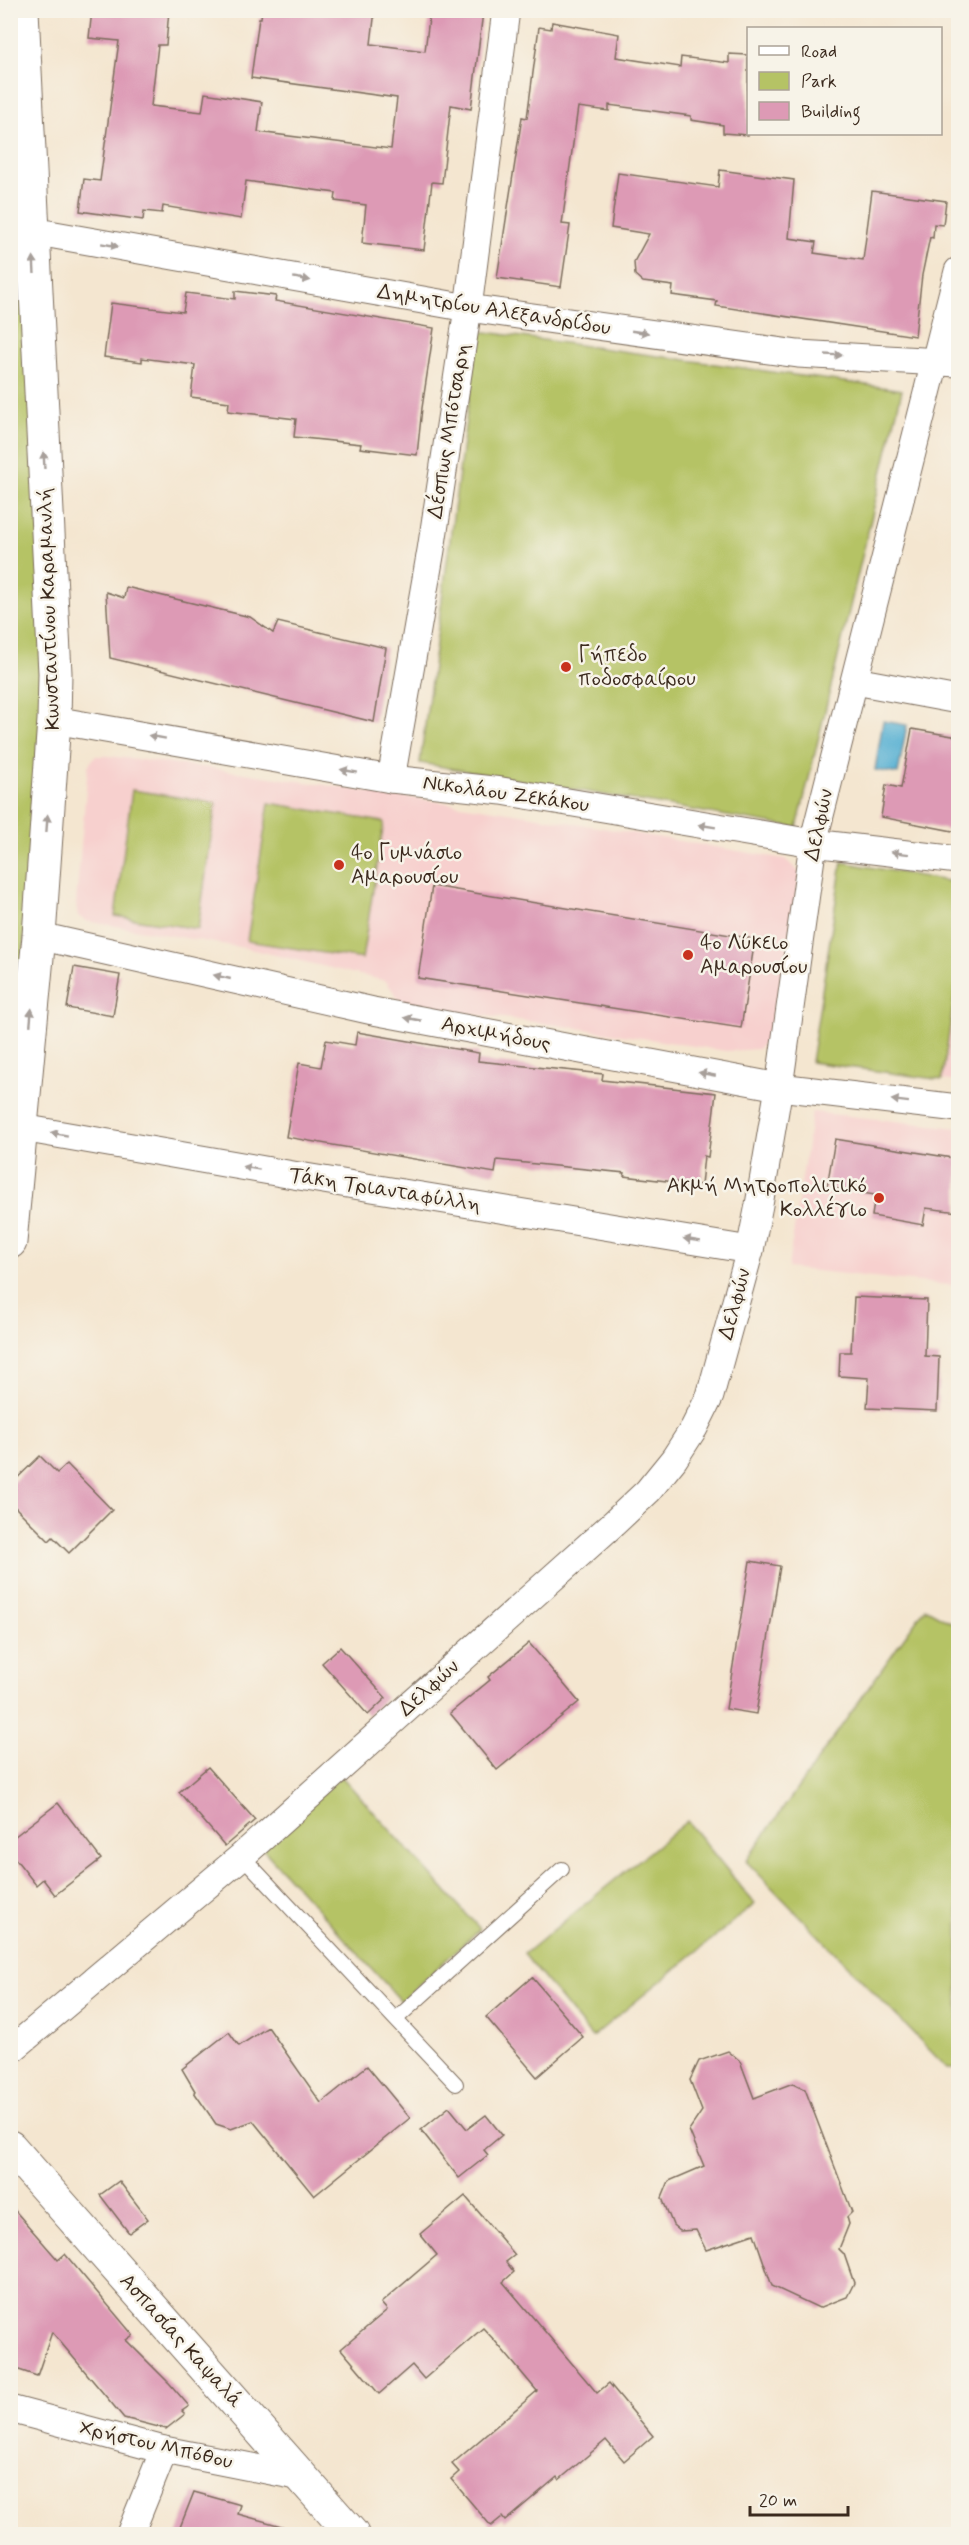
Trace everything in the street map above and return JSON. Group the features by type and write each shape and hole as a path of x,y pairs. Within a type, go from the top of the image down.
{"street":[{"name":"Κωνσταντίνου Καραμανλή","path":"10,1242 39,936 54,720 54,649 22,10"},
{"name":"Δέσπως Μπότσαρη","path":"391,779 431,550 468,308 506,10"},
{"name":"Δημητρίου Αλεξανδρίδου","path":"32,231 468,308 798,354 946,361"},
{"name":"Δελφών","path":"10,2051 242,1856 648,1491 674,1459 694,1428 710,1396 750,1250 779,1087 813,843 855,681 946,361 958,271"},
{"path":"855,681 958,700"},
{"name":"Νικολάου Ζεκάκου","path":"54,720 391,779 502,791 813,843 958,860"},
{"name":"Αρχιμήδους","path":"39,936 373,1011 779,1087 958,1108"},
{"name":"Τάκη Τριανταφύλλη","path":"22,1128 750,1250"},
{"name":"Ασπασίας Καψαλά","path":"10,2147 352,2535"},
{"name":"Χρήστου Μπόθου","path":"10,2409 165,2450 302,2478"},
{"path":"130,2535 165,2450"}],"lane":[{"path":"242,1856 456,2084"},
{"path":"396,2019 562,1869"}],"shaded area":[{"name":"4ο Γυμνάσιο Αμαρουσίου","path":"95,756 217,769 508,812 785,859 800,873 776,1020 766,1041 758,1049 726,1051 401,1003 386,981 245,948 86,921 78,916 76,903 88,766"},
{"path":"958,971 958,1082 942,1080"},
{"name":"Ακμή Μητροπολιτικό Κολλέγιο","path":"812,1112 958,1128 958,1286 788,1268"}],"green space":[{"path":"10,11 46,645 11,1128"},
{"path":"478,331 902,390 797,828 420,763"},
{"path":"132,790 216,803 198,929 115,916"},
{"path":"269,803 384,822 362,959 247,941"},
{"path":"842,862 958,883 958,971 942,1080 811,1062"},
{"path":"925,1608 958,1626 958,2068 947,2068 746,1861"},
{"path":"341,1776 480,1929 401,2001 262,1848"},
{"path":"687,1821 755,1904 592,2037 524,1954"}],"water":[{"path":"883,721 907,725 898,774 875,770"}],"building":[{"path":"92,10 169,10 166,45 158,45 151,106 202,112 205,93 262,102 258,132 391,149 397,98 251,78 262,10 375,10 371,44 425,51 430,10 483,12 471,109 451,105 442,183 432,182 424,250 362,243 366,205 335,201 336,193 246,181 241,219 163,206 162,213 144,211 143,220 80,211 84,179 100,181 119,41 89,38"},
{"path":"552,22 619,34 616,57 680,67 681,57 729,63 729,54 747,55 747,135 723,133 723,125 691,120 691,116 609,105 609,111 578,107 562,224 570,225 561,287 497,278 522,117 527,118 539,27 551,29"},
{"path":"720,170 794,180 789,238 816,242 814,253 863,260 872,191 946,201 943,225 934,224 933,238 930,237 922,275 915,336 716,306 717,301 672,295 673,286 643,282 635,275 634,262 649,234 611,228 618,173 718,187"},
{"path":"235,291 276,296 275,301 434,328 417,455 360,448 361,444 294,437 296,419 228,411 229,402 191,397 195,365 142,358 142,362 104,357 111,303 183,312 186,293 235,299"},
{"path":"126,587 250,617 273,633 278,622 386,648 374,722 110,658 106,592 124,598"},
{"path":"912,729 958,737 958,832 881,817 886,785 901,788"},
{"path":"432,886 755,939 741,1028 418,978"},
{"path":"74,967 120,975 113,1016 67,1008"},
{"path":"357,1032 479,1053 478,1061 603,1074 602,1080 716,1093 708,1157 704,1156 701,1185 624,1176 625,1173 497,1160 495,1173 286,1137 299,1063 321,1067 326,1040 355,1045"},
{"path":"835,1139 958,1159 958,1212 926,1208 923,1225 872,1216 875,1195 827,1187"},
{"path":"854,1297 927,1300 925,1356 939,1357 937,1411 867,1408 869,1378 839,1376 840,1352 851,1352"},
{"path":"40,1456 57,1473 67,1464 112,1510 69,1553 53,1537 49,1541 10,1502 10,1485"},
{"path":"750,1561 780,1566 756,1714 726,1709"},
{"path":"529,1643 579,1702 497,1770 450,1713 490,1680 488,1677"},
{"path":"340,1647 386,1698 368,1715 322,1663"},
{"path":"208,1767 255,1820 225,1846 179,1792"},
{"path":"58,1803 101,1859 55,1895 43,1879 36,1885 10,1852 10,1840"},
{"path":"532,1977 583,2037 537,2077 486,2017"},
{"path":"268,2027 321,2103 367,2066 410,2118 314,2196 253,2121 231,2129 216,2124 194,2092 182,2069 229,2032 239,2046"},
{"path":"728,2051 740,2061 754,2098 793,2083 805,2089 852,2212 847,2217 849,2224 839,2249 844,2254 854,2283 847,2297 819,2308 772,2286 754,2234 706,2250 696,2230 680,2231 673,2225 662,2198 669,2181 704,2166 689,2130 702,2111 690,2080 699,2061"},
{"path":"449,2107 467,2129 486,2115 502,2135 484,2150 488,2155 459,2178 421,2130"},
{"path":"119,2181 148,2219 129,2233 100,2195"},
{"path":"465,2196 515,2255 506,2262 514,2272 503,2282 597,2393 609,2383 653,2436 624,2461 606,2440 505,2521 502,2517 491,2526 451,2479 459,2472 452,2464 537,2391 495,2341 483,2328 424,2379 412,2365 379,2394 341,2349 387,2310 381,2303 437,2255 420,2234"},
{"path":"10,2205 58,2260 65,2254 133,2335 126,2340 189,2406 182,2411 185,2414 166,2429 124,2418 52,2332 37,2376 10,2367"},
{"path":"194,2492 241,2505 238,2514 285,2527 284,2535 177,2535"}],"place":[{"name":"Γήπεδο ποδοσφαίρου","path":"566,667"},
{"name":"4ο Γυμνάσιο Αμαρουσίου","path":"339,865"},
{"name":"4ο Λύκειο Αμαρουσίου","path":"688,955"},
{"name":"Ακμή Μητροπολιτικό Κολλέγιο","path":"879,1198"}]}
